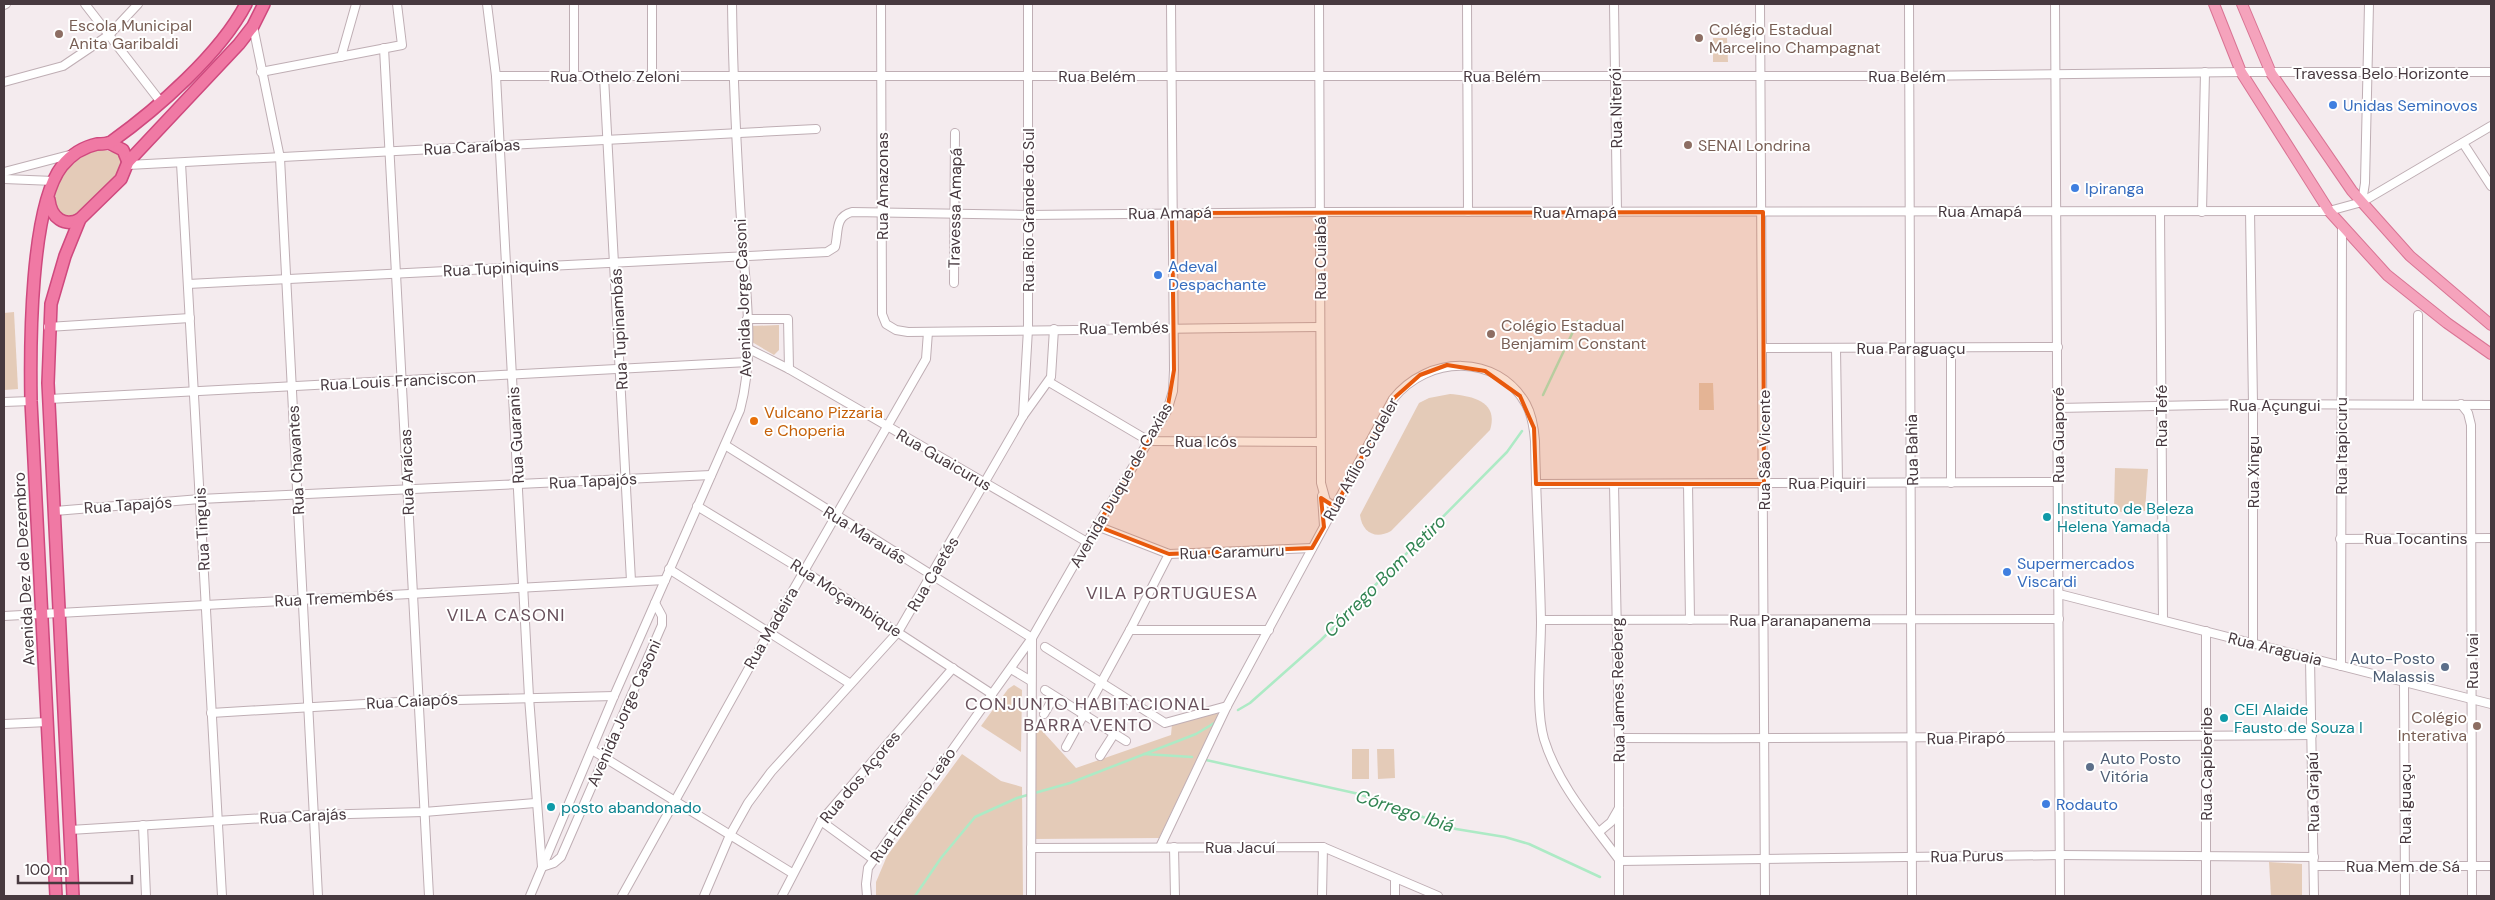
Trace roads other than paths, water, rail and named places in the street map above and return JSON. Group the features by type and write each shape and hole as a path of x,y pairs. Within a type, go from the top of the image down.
{"highway":[{"name":"Avenida Dez de Dezembro","path":"56,896 31,401 33,301 38,252 48,196 62,166 75,153 90,146 109,143 160,101 207,57 246,4"},
{"name":"Avenida Dez de Dezembro","path":"73,896 49,399 48,327 55,286 80,219 121,179 128,164 229,57 253,26 264,4"},
{"path":"109,143 123,150 128,164"},
{"path":"48,196 51,211 58,219 70,223 80,219"}],"main road":[{"path":"2214,4 2241,72 2329,212 2387,275 2446,324 2491,354"},
{"path":"2242,4 2272,73 2352,191 2410,256 2491,324"}],"street":[{"path":"85,4 160,101"},
{"path":"4,82 63,66 109,35 138,4"},
{"path":"341,57 356,4"},
{"path":"260,72 402,45 397,4"},
{"name":"Rua Guaranis","path":"487,4 496,76 529,697 542,867"},
{"path":"574,4 574,76"},
{"path":"652,4 652,75"},
{"name":"Avenida Jorge Casoni","path":"530,896 614,696 740,410 746,388 749,349 733,77 732,4"},
{"name":"Rua Amazonas","path":"880,4 882,314 886,324 896,330 928,332"},
{"name":"Rua Rio Grande do Sul","path":"1023,416 1028,329 1028,4"},
{"name":"Avenida Duque de Caxias","path":"1031,896 1032,638 1087,542 1167,410 1173,391 1172,4"},
{"name":"Rua Cuiabá","path":"1319,4 1320,442 1324,527"},
{"path":"1467,4 1468,212"},
{"name":"Rua Niterói","path":"1614,4 1617,212"},
{"name":"Rua São Vicente","path":"1760,4 1764,348 1766,896"},
{"name":"Rua Bahia","path":"1909,4 1912,896"},
{"name":"Rua Guaporé","path":"2055,4 2060,896"},
{"path":"2362,202 2369,4"},
{"name":"Rua Chavantes","path":"253,26 260,72 280,158 310,707 313,815 318,896"},
{"name":"Rua Araícas","path":"384,48 403,380 416,700 429,896"},
{"path":"2202,212 2205,72"},
{"name":"Rua Belém","path":"733,77 1910,76 2205,72 2272,73"},
{"name":"Travessa Belo Horizonte","path":"2272,73 2491,72"},
{"name":"Rua Othelo Zeloni","path":"496,76 604,77 652,75 733,77"},
{"name":"Rua Tupinambás","path":"604,77 631,582"},
{"name":"Rua Amapá","path":"814,253 827,252 835,247 838,224 846,214 882,212 1028,215 1320,212 2329,212 2362,202 2491,126"},
{"name":"Rua Caraíbas","path":"128,164 280,158 816,129"},
{"name":"Travessa Amapá","path":"954,283 955,133"},
{"path":"2463,143 2491,186"},
{"path":"4,172 75,153"},
{"name":"Rua Tinguis","path":"181,163 206,606 210,713 222,896"},
{"path":"4,179 54,181"},
{"name":"Rua Tefé","path":"2160,212 2162,620"},
{"name":"Rua Xingu","path":"2250,212 2253,404 2253,643"},
{"name":"Rua Itapicuru","path":"2341,666 2342,226"},
{"name":"Rua Tupiniquins","path":"188,284 397,272 814,253"},
{"path":"2418,315 2418,404"},
{"path":"48,327 190,318"},
{"path":"747,319 788,320 789,369"},
{"name":"Rua Tembés","path":"928,332 1174,327 1320,327"},
{"name":"Rua Caetés","path":"704,896 730,835 748,802 771,772 849,683 898,632 1023,416 1049,382 1053,368 1054,329"},
{"name":"Rua Madeira","path":"622,896 769,632 926,359 928,332"},
{"name":"Rua Paraguaçu","path":"1764,348 2058,347"},
{"path":"776,362 783,358 789,348"},
{"path":"1836,348 1838,483"},
{"path":"1951,348 1951,483"},
{"name":"Rua Guaicurus","path":"749,349 789,369 1087,542"},
{"name":"Rua Louis Franciscon","path":"49,399 748,362"},
{"name":"Rua Atílio Scudeler","path":"1160,847 1228,706 1396,395 1428,371 1447,365 1465,366 1499,377 1520,396 1530,413 1534,428 1541,620 1540,717 1544,738 1569,792 1620,860"},
{"path":"1049,382 1149,441"},
{"path":"4,402 31,401"},
{"name":"Rua Açungui","path":"2058,408 2253,404 2491,404"},
{"name":"Rua Ivai","path":"2461,404 2468,413 2471,426"},
{"name":"Rua Ivai","path":"2472,896 2471,426 2473,414 2481,404"},
{"name":"Rua Icós","path":"1149,441 1320,442"},
{"name":"Rua Marauás","path":"725,445 835,516 1032,638"},
{"name":"Rua Tapajós","path":"55,511 200,499 711,475"},
{"name":"Rua Piquiri","path":"1536,484 2058,482"},
{"name":"Rua James Reeberg","path":"1614,484 1620,806 1619,896"},
{"path":"1688,484 1690,620"},
{"path":"1322,491 1326,501 1335,507"},
{"name":"Rua Moçambique","path":"697,506 804,571 992,694"},
{"name":"Rua Caramuru","path":"1097,526 1168,554 1312,548"},
{"name":"Rua Tocantins","path":"2340,538 2491,538"},
{"path":"1066,747 1102,684 1168,554"},
{"path":"669,569 849,683"},
{"name":"Rua Tremembés","path":"4,616 206,606 523,586 665,580"},
{"name":"Rua Araguaia","path":"2059,594 2491,704"},
{"name":"Avenida Jorge Casoni","path":"542,867 554,863 561,857 662,625 662,616 655,603"},
{"name":"Rua Paranapanema","path":"1541,620 2059,619"},
{"path":"1130,630 1269,630"},
{"name":"Rua Capiberibe","path":"2206,631 2206,896"},
{"name":"Rua Emerlino Leão","path":"867,896 868,868 873,859 1032,638"},
{"path":"1045,647 1165,722 1228,706"},
{"name":"Rua Grajaú","path":"2310,658 2314,896"},
{"name":"Rua dos Açores","path":"782,896 792,873 821,821 953,668"},
{"path":"1011,669 1031,681"},
{"name":"Rua Iguaçu","path":"2404,682 2405,896"},
{"path":"1044,690 1126,741"},
{"name":"Rua Caiapós","path":"210,713 416,700 614,696"},
{"path":"1044,714 1054,697"},
{"path":"4,724 48,722"},
{"path":"1100,756 1114,734"},
{"name":"Rua Pirapó","path":"1619,738 1911,740 2058,736 2312,735"},
{"path":"592,750 792,873"},
{"name":"Rua Carajás","path":"70,830 313,815 424,812 536,803"},
{"path":"1599,832 1611,822 1620,806"},
{"path":"821,821 873,859"},
{"path":"143,825 146,896"},
{"path":"1174,847 1175,896"},
{"path":"1322,896 1323,847"},
{"name":"Rua Jacuí","path":"1031,848 1323,847 1438,896"},
{"name":"Rua Purus","path":"1620,860 2060,855 2314,857"},
{"name":"Rua Mem de Sá","path":"2314,866 2491,866"},
{"path":"1395,879 1395,896"}],"waterway":[{"name":"Córrego Bom Retiro","path":"1543,395 1578,321"},
{"name":"Córrego Bom Retiro","path":"1238,710 1250,703 1321,640 1507,452 1522,431"},
{"name":"Córrego Bom Retiro","path":"915,896 941,858 975,817 1017,798 1070,783 1196,734 1216,722"},
{"name":"Córrego Ibiá","path":"1144,754 1192,757"},
{"name":"Córrego Ibiá","path":"1206,760 1359,794 1456,829 1505,837 1529,844 1600,877"}],"place":[{"name":"Escola Municipal Anita Garibaldi","path":"59,34"},
{"name":"Colégio Estadual Marcelino Champagnat","path":"1699,38"},
{"name":"Unidas Seminovos","path":"2333,105"},
{"name":"SENAI Londrina","path":"1688,145"},
{"name":"Ipiranga","path":"2075,188"},
{"name":"Adeval Despachante","path":"1158,275"},
{"name":"Colégio Estadual Benjamim Constant","path":"1491,334"},
{"name":"Vulcano Pizzaria e Choperia","path":"754,421"},
{"name":"Instituto de Beleza Helena Yamada","path":"2047,517"},
{"name":"Supermercados Viscardi","path":"2007,572"},
{"name":"Auto-Posto Malassis","path":"2445,667"},
{"name":"CEI Alaide Fausto de Souza I","path":"2224,718"},
{"name":"Colégio Interativa","path":"2477,726"},
{"name":"Auto Posto Vitória","path":"2090,767"},
{"name":"Rodauto","path":"2046,804"},
{"name":"posto abandonado","path":"551,807"}],"district":[{"name":"VILA PORTUGUESA","path":"1172,593"},
{"name":"VILA CASONI","path":"506,615"},
{"name":"CONJUNTO HABITACIONAL BARRA VENTO","path":"1088,714"}]}
